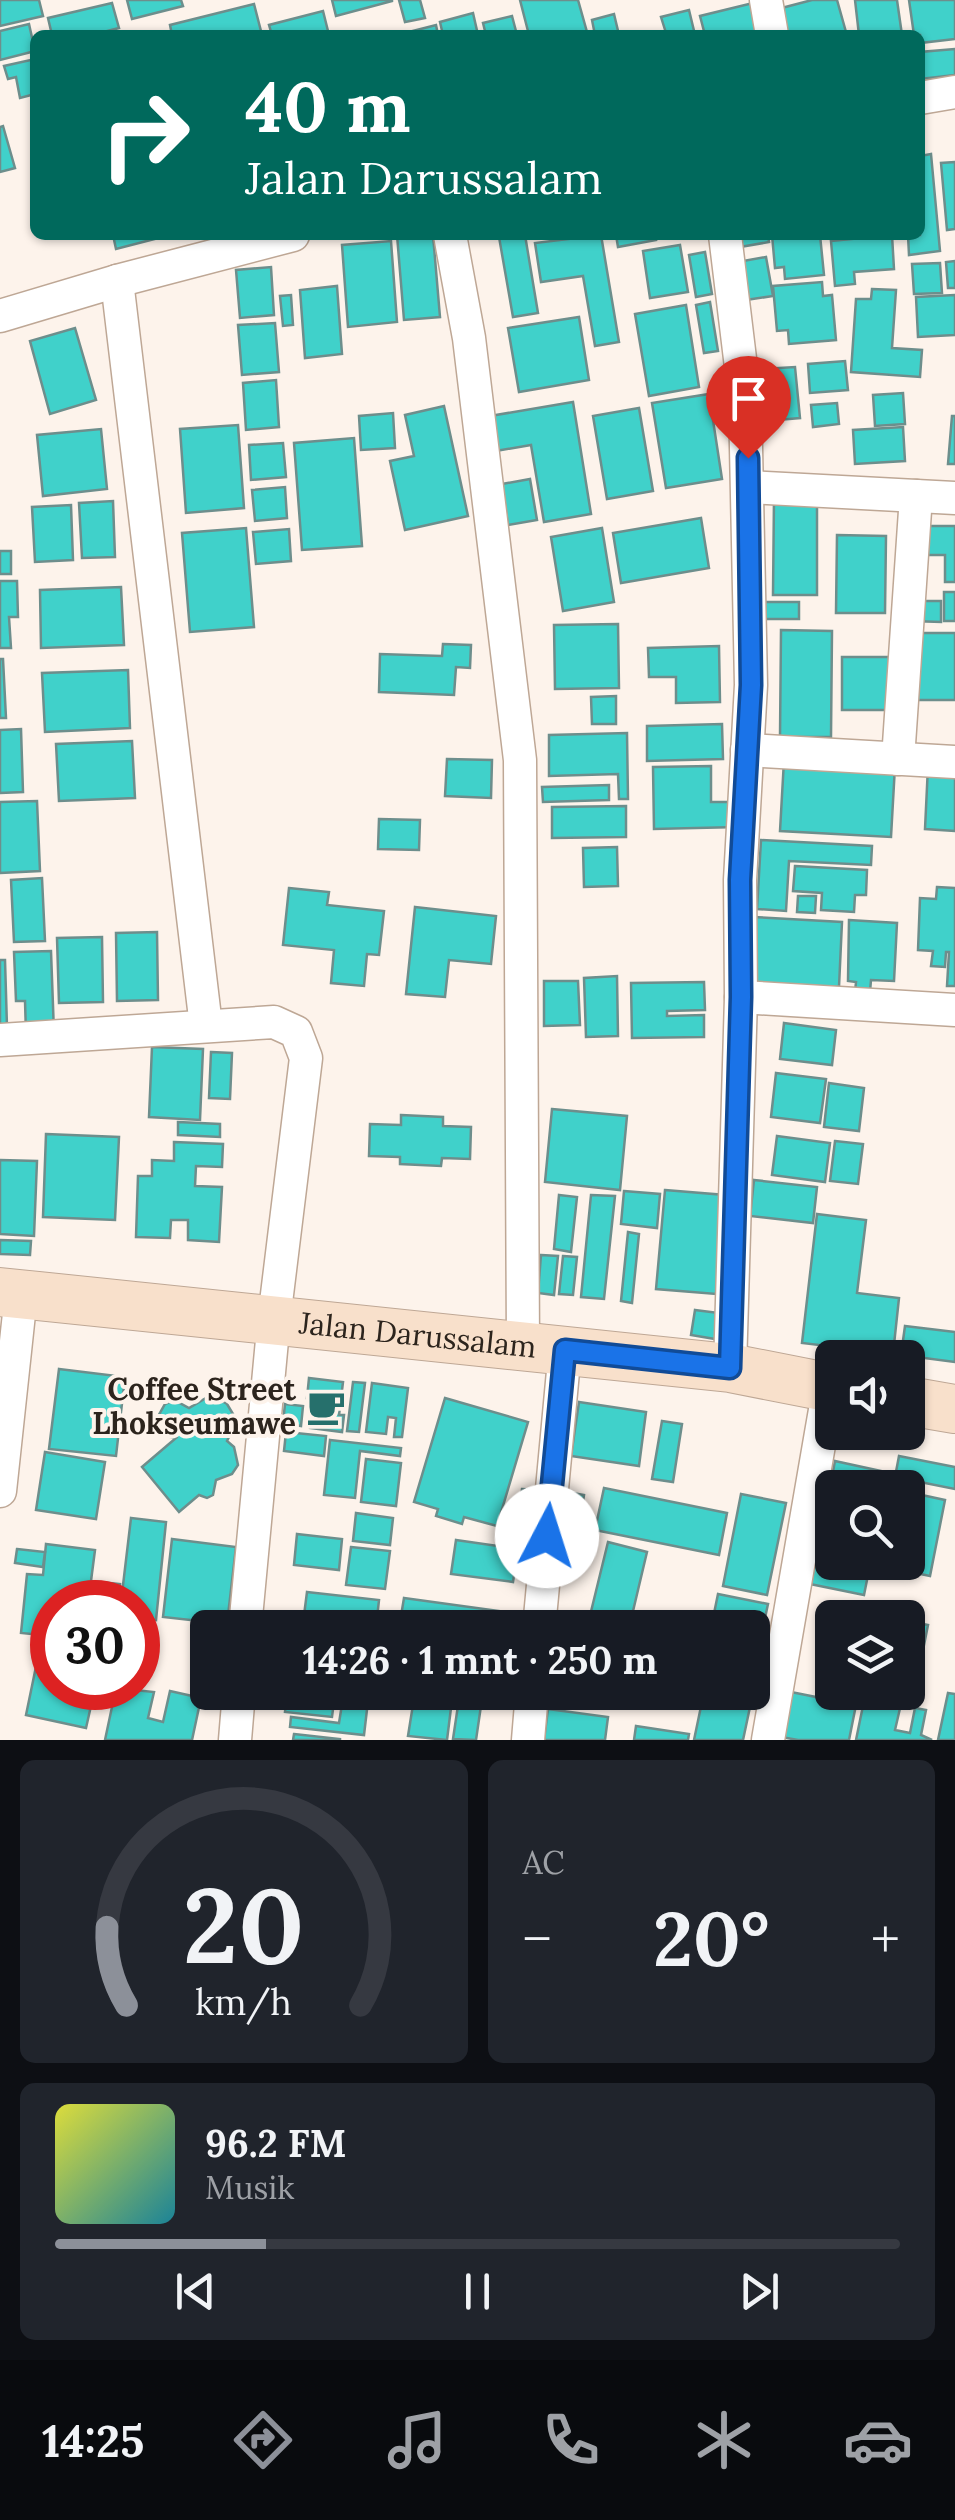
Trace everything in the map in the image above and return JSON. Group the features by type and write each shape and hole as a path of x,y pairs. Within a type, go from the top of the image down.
{"street":[{"path":"766,0 771,30"},
{"path":"925,97 955,92"},
{"path":"0,316 274,240"},
{"path":"451,240 469,338 520,760 544,1348 538,1610"},
{"path":"726,240 745,400 751,685 740,880 741,997 730,1368"},
{"path":"117,281 206,1026"},
{"path":"749,487 955,498"},
{"path":"898,759 916,496"},
{"path":"747,750 955,762"},
{"path":"741,997 955,1010"},
{"path":"0,1040 274,1022 296,1032 306,1058 274,1319 247,1610"},
{"path":"0,1491 11,1294"},
{"name":"Jalan Darussalam","path":"11,1294 730,1368 815,1384"},
{"path":"925,1404 955,1409"},
{"path":"768,1740 820,1450"},
{"path":"235,1740 238,1710"},
{"path":"528,1740 530,1710"}],"building":[{"path":"0,0 39,0 43,16 0,26"},
{"path":"127,0 181,0 183,6 132,19"},
{"path":"332,0 392,0 392,1 336,16"},
{"path":"399,0 420,0 425,18 405,22"},
{"path":"520,0 578,0 586,30 528,30"},
{"path":"812,0 837,0 845,30 784,30 778,9"},
{"path":"855,0 897,0 901,30 858,30"},
{"path":"909,0 955,0 955,39 925,42 925,30 913,30"},
{"path":"112,3 119,28 51,30 48,18"},
{"path":"753,3 760,30 704,30 700,16"},
{"path":"254,4 261,30 171,30 170,25"},
{"path":"689,10 694,30 665,30 661,17"},
{"path":"323,11 328,30 270,30 269,25"},
{"path":"473,13 477,30 442,30 440,22"},
{"path":"614,14 618,30 594,30 592,20"},
{"path":"512,16 516,30 485,30 483,23"},
{"path":"29,24 30,52 0,60 0,31"},
{"path":"955,49 955,75 925,78 925,52"},
{"path":"30,60 30,95 20,98 16,77 8,79 4,66"},
{"path":"3,126 15,168 0,172 0,127"},
{"path":"931,154 940,251 909,255 908,240 925,240 925,155"},
{"path":"955,162 955,229 947,230 941,163"},
{"path":"114,240 151,240 116,249"},
{"path":"397,240 433,240 440,317 404,320"},
{"path":"500,240 526,240 538,313 513,317"},
{"path":"602,240 619,342 595,346 583,276 541,282 535,243"},
{"path":"617,240 656,240 618,247"},
{"path":"739,240 769,240 769,242 740,247"},
{"path":"772,240 820,240 824,275 785,279 784,267 775,268"},
{"path":"892,240 894,269 854,272 855,284 835,286 831,241"},
{"path":"391,241 397,322 348,327 342,245"},
{"path":"680,245 688,292 650,298 643,251"},
{"path":"705,252 712,294 696,297 689,255"},
{"path":"766,257 773,296 739,301 732,263"},
{"path":"955,261 955,288 948,288 946,262"},
{"path":"940,263 942,293 914,294 912,264"},
{"path":"271,267 274,315 240,318 236,270"},
{"path":"822,282 823,296 832,295 836,340 789,344 788,330 777,331 773,286"},
{"path":"337,286 342,354 305,358 300,290"},
{"path":"872,289 896,290 892,348 922,350 920,377 851,372 856,299 871,299"},
{"path":"291,295 293,325 283,326 280,296"},
{"path":"955,295 955,335 918,337 916,297"},
{"path":"710,302 718,351 704,353 696,305"},
{"path":"686,305 699,387 649,396 635,314"},
{"path":"579,317 589,380 519,392 508,328"},
{"path":"275,323 279,372 242,375 238,325"},
{"path":"75,328 96,400 50,414 30,341"},
{"path":"845,361 848,390 810,393 808,364"},
{"path":"795,367 800,418 766,421 762,369"},
{"path":"276,380 279,427 246,430 243,383"},
{"path":"903,393 905,424 875,426 873,395"},
{"path":"709,394 722,479 666,488 652,403"},
{"path":"573,402 591,514 544,522 531,445 490,452 484,417"},
{"path":"837,403 839,424 813,427 811,405"},
{"path":"444,406 468,516 405,530 390,461 414,456 405,415"},
{"path":"639,408 653,491 607,499 593,416"},
{"path":"393,413 395,448 361,450 359,416"},
{"path":"952,416 955,464 948,464"},
{"path":"238,425 244,508 186,513 180,429"},
{"path":"903,427 905,461 855,464 853,430"},
{"path":"101,429 107,489 43,496 37,435"},
{"path":"354,438 362,546 302,550 294,443"},
{"path":"283,443 286,477 251,480 249,445"},
{"path":"530,479 537,520 508,525 502,484"},
{"path":"285,487 287,518 255,521 252,490"},
{"path":"774,498 817,498 817,595 773,595"},
{"path":"113,501 115,557 82,558 79,503"},
{"path":"71,505 73,560 35,562 32,507"},
{"path":"701,518 709,568 621,583 613,533"},
{"path":"927,526 955,526 955,582 945,582 945,555 927,555"},
{"path":"246,528 254,627 190,632 182,533"},
{"path":"602,528 614,602 563,611 551,537"},
{"path":"289,529 291,561 256,564 253,532"},
{"path":"837,535 886,536 885,613 836,613"},
{"path":"0,551 11,551 11,574 0,574"},
{"path":"0,581 17,581 18,617 9,617 11,648 0,648"},
{"path":"121,587 124,645 41,648 40,590"},
{"path":"944,592 955,592 955,621 944,621"},
{"path":"912,601 941,601 941,622 911,621"},
{"path":"759,602 799,602 799,619 759,619"},
{"path":"618,624 619,688 555,689 554,625"},
{"path":"781,630 832,631 831,737 780,737"},
{"path":"917,633 955,633 955,700 917,700"},
{"path":"443,644 471,645 470,668 456,667 454,695 379,692 380,654 442,656"},
{"path":"719,646 720,702 676,703 676,677 649,677 648,648"},
{"path":"842,657 895,657 894,710 842,710"},
{"path":"3,659 6,718 0,718"},
{"path":"128,670 130,728 45,732 42,673"},
{"path":"616,696 616,724 592,724 591,697"},
{"path":"722,724 723,759 647,761 647,726"},
{"path":"21,729 23,792 0,793 0,730"},
{"path":"627,733 628,799 619,799 618,774 549,776 549,735"},
{"path":"132,741 135,798 59,801 56,744"},
{"path":"447,759 492,760 491,798 445,796"},
{"path":"784,760 895,766 891,837 780,831"},
{"path":"711,766 711,802 738,802 738,827 654,829 653,767"},
{"path":"928,766 955,767 955,831 925,829"},
{"path":"609,785 609,800 543,802 542,787"},
{"path":"37,801 40,871 0,873 0,802"},
{"path":"626,806 626,837 552,838 552,807"},
{"path":"379,819 420,820 419,850 378,849"},
{"path":"761,840 872,846 871,865 789,861 786,911 757,909"},
{"path":"617,847 618,886 584,887 583,848"},
{"path":"795,866 867,870 866,895 855,895 854,912 821,910 822,893 793,891"},
{"path":"42,878 45,941 14,942 11,880"},
{"path":"937,887 955,888 955,986 947,986 949,952 945,967 931,966 933,951 918,950 920,898 936,899"},
{"path":"289,888 329,892 327,905 384,911 379,955 367,954 364,986 331,983 334,950 283,945"},
{"path":"798,896 816,896 815,913 797,912"},
{"path":"415,907 496,916 491,964 449,960 445,997 406,994"},
{"path":"753,917 842,922 839,987 750,983"},
{"path":"849,920 897,923 894,981 871,980 870,992 855,992 856,982 848,981"},
{"path":"157,932 158,1000 117,1001 116,933"},
{"path":"102,937 103,1002 59,1003 57,938"},
{"path":"51,951 54,1033 26,1034 25,1001 16,1001 14,952"},
{"path":"0,960 5,960 7,1027 0,1027"},
{"path":"617,976 618,1036 586,1037 584,978"},
{"path":"544,981 578,981 580,1025 544,1026"},
{"path":"704,982 705,1010 667,1011 667,1016 704,1015 704,1037 632,1038 631,983"},
{"path":"784,1023 836,1030 832,1065 780,1059"},
{"path":"152,1047 203,1049 200,1120 149,1117"},
{"path":"211,1052 232,1053 230,1099 209,1098"},
{"path":"776,1073 826,1079 820,1123 771,1117"},
{"path":"829,1083 864,1088 859,1131 824,1127"},
{"path":"552,1109 627,1116 620,1190 545,1182"},
{"path":"401,1115 443,1117 443,1126 471,1127 470,1159 442,1158 441,1166 400,1164 400,1157 369,1156 370,1124 401,1125"},
{"path":"178,1122 220,1124 220,1137 178,1135"},
{"path":"46,1134 119,1137 115,1220 43,1217"},
{"path":"777,1136 830,1143 825,1182 772,1175"},
{"path":"835,1141 863,1144 858,1184 830,1181"},
{"path":"174,1142 223,1144 222,1167 196,1166 195,1186 222,1187 219,1242 188,1240 188,1220 171,1220 170,1238 136,1237 138,1176 152,1176 152,1160 174,1161"},
{"path":"0,1160 37,1161 34,1236 0,1234"},
{"path":"754,1180 817,1187 813,1223 750,1216"},
{"path":"665,1190 725,1195 716,1294 656,1289"},
{"path":"624,1191 660,1194 657,1228 621,1224"},
{"path":"559,1195 577,1197 571,1252 554,1249"},
{"path":"591,1195 615,1196 604,1299 581,1297"},
{"path":"817,1214 866,1220 857,1293 899,1298 894,1340 802,1343"},
{"path":"628,1232 639,1234 632,1303 621,1301"},
{"path":"0,1240 31,1241 30,1255 0,1254"},
{"path":"541,1255 558,1256 554,1295 538,1293"},
{"path":"563,1256 577,1257 573,1295 559,1294"},
{"path":"695,1310 719,1313 715,1339 691,1335"},
{"path":"905,1326 955,1332 955,1362 925,1358 925,1340 903,1340"},
{"path":"59,1369 125,1377 116,1456 49,1449"},
{"name":"Coffee Street Lhokseumawe","path":"309,1378 343,1382 339,1415 344,1415 342,1432 310,1428 313,1398 307,1398"},
{"path":"353,1382 365,1383 359,1432 347,1431"},
{"path":"372,1383 408,1388 402,1437 394,1437 396,1418 388,1417 386,1434 366,1432"},
{"path":"206,1398 217,1398 233,1414 235,1425 227,1441 234,1447 238,1465 232,1474 216,1480 213,1495 199,1495 179,1512 142,1467 176,1438 166,1436 156,1420 165,1404 174,1400 189,1408"},
{"path":"445,1398 528,1422 497,1526 464,1517 462,1524 436,1516 438,1509 414,1502"},
{"path":"579,1402 646,1412 639,1466 571,1456"},
{"path":"285,1404 303,1406 301,1426 283,1423"},
{"path":"662,1421 682,1424 673,1482 652,1479"},
{"path":"286,1432 326,1436 324,1456 284,1451"},
{"path":"330,1440 401,1448 400,1456 360,1451 355,1498 324,1495"},
{"path":"45,1452 105,1462 96,1519 36,1510"},
{"path":"899,1456 955,1467 955,1489 925,1483 925,1470 896,1470"},
{"path":"366,1459 401,1463 396,1506 361,1502"},
{"path":"835,1461 876,1470 833,1470"},
{"path":"604,1488 727,1513 719,1555 595,1530"},
{"path":"522,1489 537,1490 531,1530 517,1528"},
{"path":"567,1492 584,1495 576,1548 560,1546"},
{"path":"741,1494 786,1503 767,1595 723,1586"},
{"path":"925,1496 945,1500 930,1576 925,1575"},
{"path":"356,1513 393,1518 390,1545 353,1541"},
{"path":"131,1518 166,1522 160,1581 124,1580"},
{"path":"297,1534 342,1539 339,1570 294,1565"},
{"path":"172,1539 236,1547 229,1610 190,1610 190,1620 163,1617"},
{"path":"456,1540 518,1549 513,1582 451,1574"},
{"path":"608,1542 647,1552 633,1610 591,1610"},
{"path":"46,1544 95,1550 91,1580 30,1580 30,1634 21,1633 27,1574 43,1575"},
{"path":"351,1547 390,1551 385,1589 346,1585"},
{"path":"17,1549 45,1552 43,1567 15,1563"},
{"path":"815,1559 815,1580 867,1580 864,1595 810,1584"},
{"path":"307,1592 379,1600 378,1610 305,1610"},
{"path":"718,1594 768,1604 767,1610 715,1610"},
{"path":"404,1598 492,1610 402,1610"},
{"path":"170,1691 190,1696 190,1710 198,1710 192,1740 105,1740 111,1710 150,1710 148,1718 163,1722"},
{"path":"791,1692 815,1697 815,1710 855,1710 849,1740 781,1737"},
{"path":"948,1693 955,1694 955,1740 938,1740"},
{"path":"30,1696 30,1710 90,1710 86,1728 26,1715"},
{"path":"285,1710 333,1710 332,1717"},
{"path":"341,1710 367,1710 364,1735 290,1727 291,1717 339,1723"},
{"path":"412,1710 451,1710 447,1740 408,1736"},
{"path":"457,1710 480,1710 476,1740 453,1739"},
{"path":"548,1710 608,1717 605,1740 544,1740"},
{"path":"700,1710 749,1710 743,1740 694,1740"},
{"path":"862,1710 900,1710 895,1730 910,1733 915,1710 926,1710 921,1735 932,1740 856,1740"},
{"path":"636,1726 689,1734 688,1740 634,1740"},
{"path":"294,1734 340,1739 340,1740 293,1740"}],"place":[{"name":"Coffee Street Lhokseumawe","path":"326,1407"}],"route":[{"path":"547,1536 565,1350 730,1368 741,997 740,880 751,685 748,458"}]}
